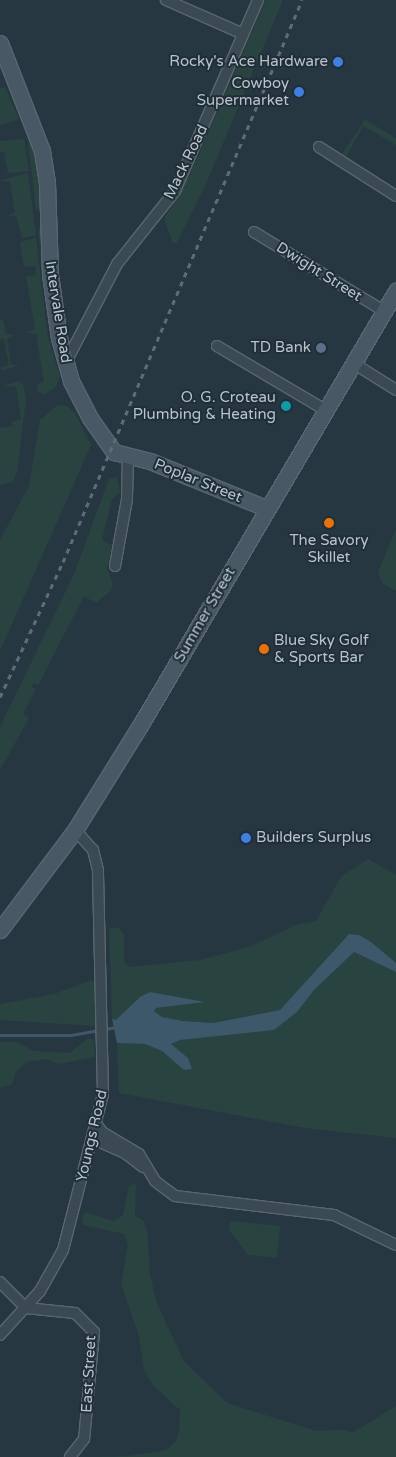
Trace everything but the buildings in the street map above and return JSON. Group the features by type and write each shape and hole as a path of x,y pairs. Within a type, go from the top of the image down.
{"main road":[{"name":"Intervale Road","path":"0,43 42,151 47,183 50,274 65,364 78,396 110,449 128,456"},
{"name":"Summer Street","path":"0,930 75,830 327,411 396,291"},
{"name":"Poplar Street","path":"128,456 150,461 268,509"}],"street":[{"path":"166,0 243,34"},
{"name":"Mack Road","path":"65,364 117,264 175,190 258,0"},
{"path":"319,147 396,196"},
{"name":"Dwight Street","path":"254,232 384,311"},
{"path":"217,346 327,411"},
{"path":"354,363 396,390"},
{"path":"115,566 127,500 128,456"},
{"name":"Youngs Road","path":"0,1335 26,1308 46,1282 63,1250 97,1125 104,1083 96,856 75,830"},
{"path":"97,1125 102,1132 134,1150 159,1186 175,1196 334,1215 396,1244"},
{"path":"93,1139 125,1153 148,1171"},
{"path":"0,1282 26,1308"},
{"name":"East Street","path":"26,1308 75,1313 94,1332 85,1434 82,1445 70,1457"}],"green space":[{"path":"266,0 283,0 205,186 177,243 173,243 164,219 190,175"},
{"path":"5,87 19,119 0,126 0,88"},
{"path":"365,120 396,138 396,145 363,126 346,157 342,154"},
{"path":"24,139 29,171 8,173 4,152 0,152 0,141"},
{"path":"28,140 34,151 41,190 41,206 36,211"},
{"path":"28,173 36,235 22,238 16,216 7,216 15,212 10,182 0,181"},
{"path":"38,228 42,231 52,344 47,312"},
{"path":"36,238 48,338 60,377 55,388 44,394 38,392 36,385 44,382 36,334 26,333 35,329 26,276 36,275 35,266 24,267 20,242"},
{"path":"3,319 6,334 15,335 7,339 11,365 20,365 2,371 1,367 9,365 4,339 0,340 0,320"},
{"path":"18,381 23,384 26,400 17,472 13,481 0,486 0,428 13,426 12,422 21,419 16,387 3,386"},
{"path":"58,405 67,406 75,413 91,445 0,651 0,540 29,486 40,420"},
{"path":"117,477 120,492 112,499 102,540 112,545 107,569 113,584 111,590 96,603 84,596 38,685 33,683 32,687 36,689 23,714 29,718 0,770 0,727 74,574 109,479"},
{"path":"396,529 396,591 382,583 378,572"},
{"path":"368,859 396,875 396,963 371,942 349,934 280,1010 213,1023 183,1021 162,1017 154,1011 156,1008 204,1002 150,992 116,1020 112,1019 109,928 119,928 124,935 124,962 130,967 200,960 249,947 296,925 316,921 341,877"},
{"path":"354,952 396,972 396,1138 305,1128 119,1093 117,1043 145,1044 162,1051 184,1070 191,1069 188,1058 170,1044 180,1040 274,1030 297,1012 314,990"},
{"path":"92,980 95,985 95,1026 0,1020 0,1004 54,994"},
{"path":"88,1038 94,1040 95,1057 59,1064 46,1059 27,1062 16,1072 12,1084 0,1088 0,1042 17,1042 34,1051 70,1053"},
{"path":"136,1183 135,1216 143,1220 147,1230 150,1275 157,1304 184,1361 227,1403 316,1431 345,1430 352,1433 396,1406 396,1457 90,1457 129,1456 166,1450 175,1443 179,1431 180,1410 153,1385 144,1370 139,1336 121,1284 128,1245 124,1234 84,1225 82,1219 85,1212 114,1221 123,1215 129,1186"},
{"path":"230,1221 280,1226 277,1258 248,1255 229,1230"}],"water":[{"path":"349,934 359,935 371,942 396,963 396,972 354,952 314,990 297,1012 274,1030 180,1040 171,1044 188,1058 192,1069 184,1070 162,1051 145,1044 117,1043 112,1019 116,1020 140,997 150,992 205,1002 156,1008 154,1011 162,1017 183,1021 213,1023 280,1010"}],"waterway":[{"path":"0,1035 71,1035 116,1027"}],"railway":[{"path":"0,697 63,562 302,0"}],"place":[{"name":"Rocky's Ace Hardware","path":"338,62"},
{"name":"Cowboy Supermarket","path":"299,92"},
{"name":"TD Bank","path":"321,348"},
{"name":"O. G. Croteau Plumbing & Heating","path":"286,406"},
{"name":"The Savory Skillet","path":"329,523"},
{"name":"Blue Sky Golf & Sports Bar","path":"264,649"},
{"name":"Builders Surplus","path":"246,838"}]}
